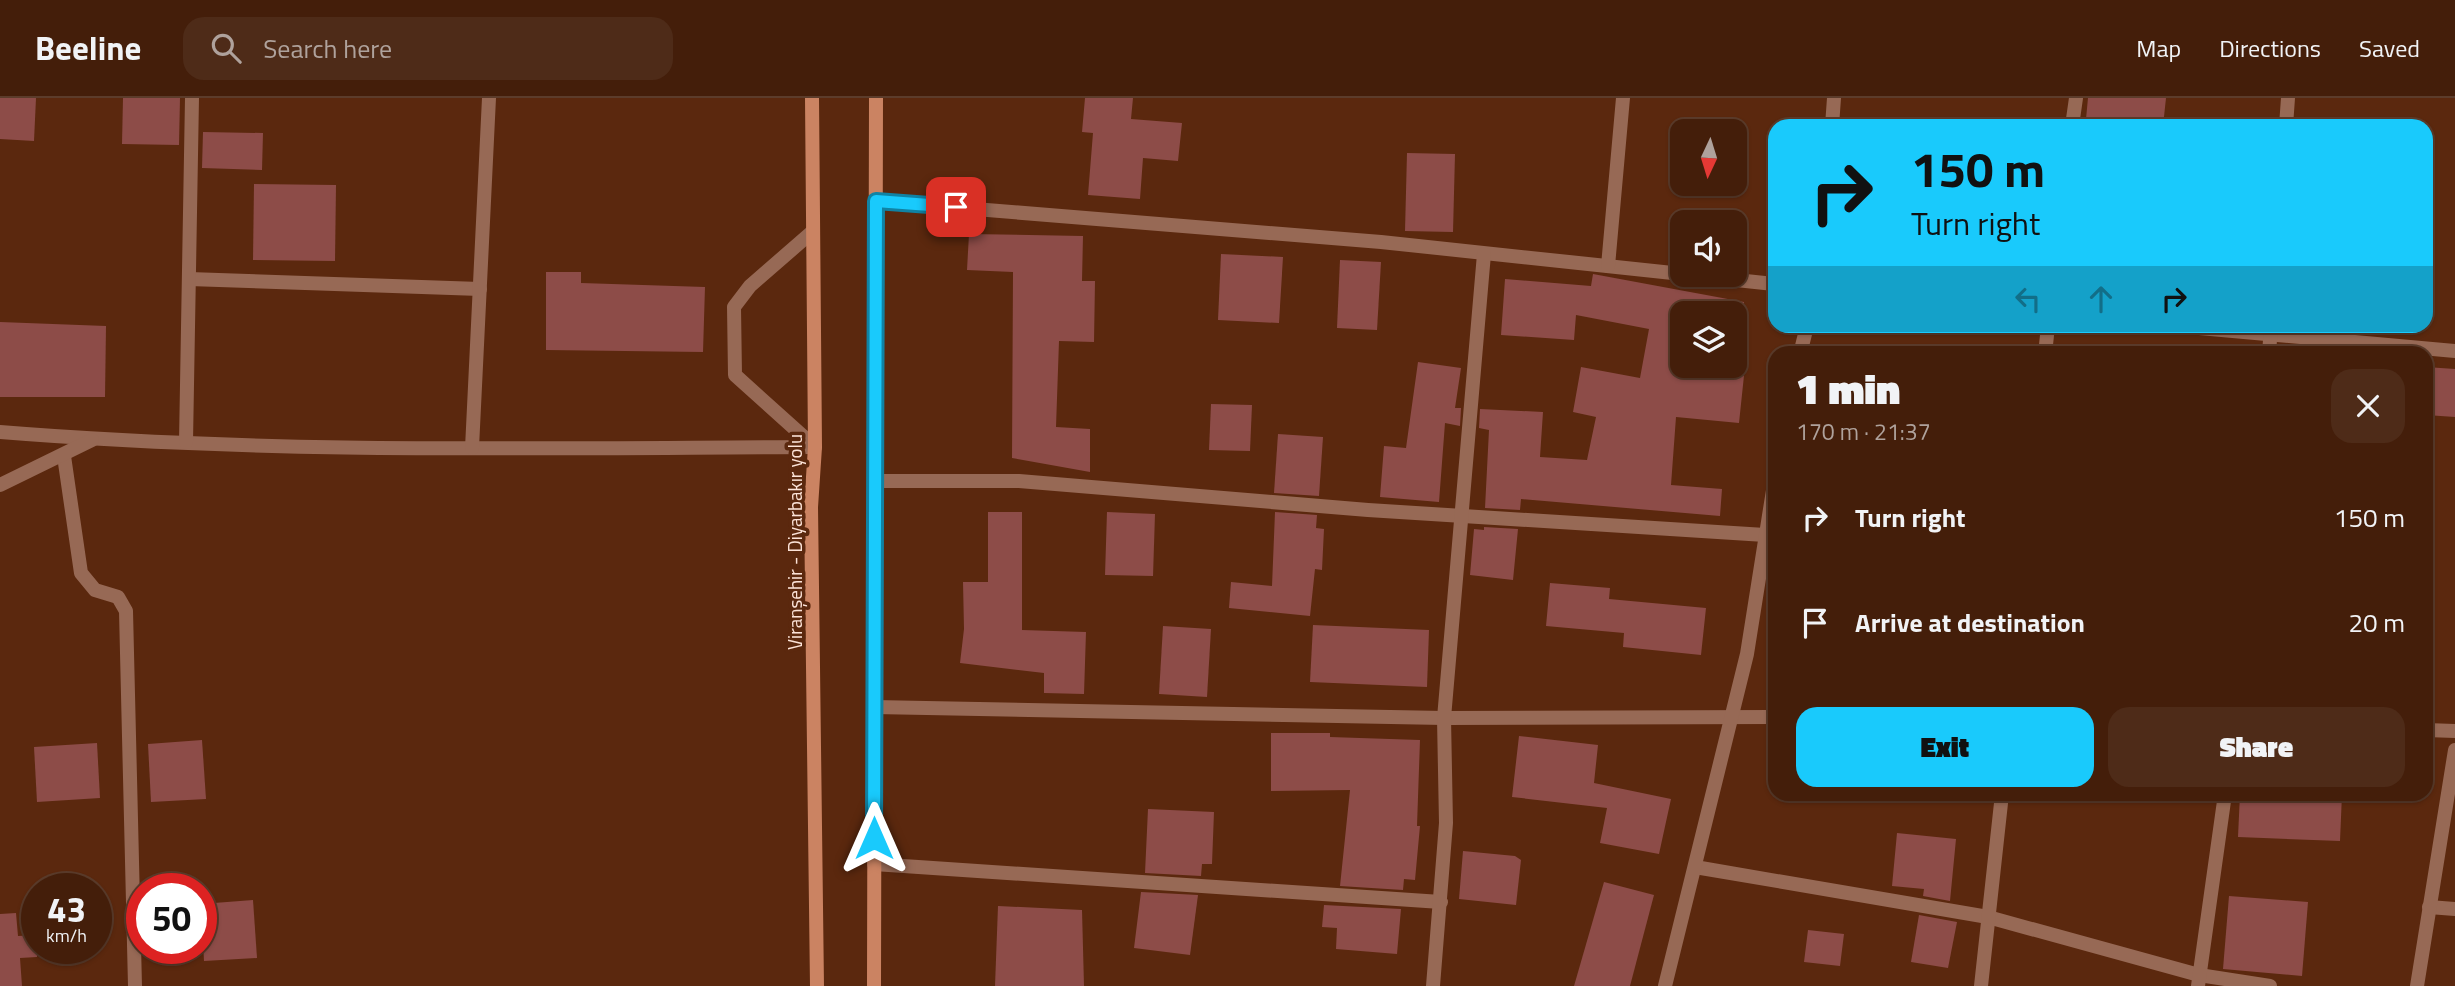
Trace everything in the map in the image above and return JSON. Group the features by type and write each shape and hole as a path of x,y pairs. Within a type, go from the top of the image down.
{"main road":[{"name":"Viranşehir - Diyarbakır yolu","path":"813,98 815,447 811,507 817,986"},
{"path":"874,986 876,98"}],"street":[{"path":"186,442 192,98"},
{"path":"472,448 489,98"},
{"path":"1608,266 1623,98"},
{"path":"1832,119 1834,98"},
{"path":"2073,119 2076,98"},
{"path":"2286,119 2288,98"},
{"path":"876,201 1381,242 1670,273"},
{"path":"812,232 750,286 734,307 734,375 815,447"},
{"path":"1433,986 1446,822 1444,718 1484,254"},
{"path":"189,279 480,289"},
{"path":"1747,281 1768,283"},
{"path":"2289,333 2409,346"},
{"path":"2433,349 2455,351"},
{"path":"0,432 92,440 472,448 815,447"},
{"path":"0,485 92,440"},
{"path":"64,456 81,573 94,590 118,597 126,611 135,986"},
{"path":"875,481 1019,481 1368,510 1765,536"},
{"path":"1665,986 1747,654 1768,519"},
{"path":"874,706 1444,718 1768,718"},
{"path":"2433,730 2455,731"},
{"path":"2417,986 2455,750"},
{"path":"1981,986 2001,801"},
{"path":"2199,981 2224,801"},
{"path":"874,864 1441,902"},
{"path":"1695,867 1988,917 2199,981 2270,986"},
{"path":"2429,906 2455,909"}],"building":[{"path":"0,98 36,98 34,141 0,139"},
{"path":"123,98 180,98 179,145 122,144"},
{"path":"1085,98 1133,98 1131,119 1182,123 1178,161 1143,158 1140,199 1088,195 1093,133 1082,132"},
{"path":"2088,98 2166,98 2164,119 2086,119"},
{"path":"203,132 263,133 262,170 202,168"},
{"path":"1407,153 1455,154 1453,232 1405,231"},
{"path":"254,184 336,185 335,261 253,260"},
{"path":"969,234 1083,236 1082,281 1095,281 1094,342 1059,341 1056,427 1090,429 1090,472 1012,458 1013,272 967,270"},
{"path":"1221,254 1283,257 1279,323 1218,320"},
{"path":"1340,260 1381,262 1377,330 1337,328"},
{"path":"546,272 581,272 581,283 705,287 703,352 546,350"},
{"path":"1593,274 1739,301 1670,301 1670,378 1744,378 1739,423 1676,417 1671,485 1722,489 1720,516 1521,499 1520,510 1485,508 1489,430 1479,428 1480,409 1543,412 1540,457 1587,460 1596,417 1573,412 1581,367 1640,378 1649,329 1576,315 1574,340 1501,335 1505,279 1591,286"},
{"path":"0,322 106,326 105,397 0,397"},
{"path":"1418,362 1461,368 1455,408 1461,408 1460,426 1445,423 1439,502 1380,497 1384,446 1406,448"},
{"path":"2433,367 2455,369 2455,417 2433,415"},
{"path":"1211,404 1252,405 1250,451 1209,450"},
{"path":"1278,434 1323,437 1319,496 1274,493"},
{"path":"988,512 1022,512 1022,630 1086,632 1084,694 1044,693 1044,673 960,663 964,629 963,582 988,582"},
{"path":"1107,512 1155,514 1153,576 1105,575"},
{"path":"1275,512 1317,515 1316,528 1324,529 1322,570 1315,569 1310,616 1229,608 1231,582 1272,586"},
{"path":"1484,527 1518,529 1513,580 1470,575 1474,529 1484,530"},
{"path":"1550,583 1610,588 1609,599 1706,608 1701,655 1623,647 1624,633 1546,626"},
{"path":"1313,625 1429,630 1427,687 1310,682"},
{"path":"1163,626 1211,629 1207,697 1159,694"},
{"path":"1271,733 1330,733 1330,737 1420,740 1417,826 1420,826 1415,880 1404,879 1403,890 1340,886 1350,790 1271,791"},
{"path":"1519,736 1598,745 1594,783 1671,799 1659,854 1600,843 1607,808 1512,797"},
{"path":"202,740 206,799 151,802 148,744"},
{"path":"97,743 100,798 37,802 34,747"},
{"path":"2240,801 2342,801 2340,841 2238,837"},
{"path":"1148,809 1214,812 1212,864 1202,864 1201,876 1145,873"},
{"path":"1897,833 1956,839 1950,901 1923,896 1924,889 1892,886"},
{"path":"1463,851 1515,856 1521,860 1516,905 1459,899"},
{"path":"1604,882 1654,895 1630,986 1574,986"},
{"path":"1141,892 1198,895 1190,955 1134,948"},
{"path":"2229,896 2308,902 2302,976 2223,969"},
{"path":"253,900 257,958 217,960 217,903"},
{"path":"1324,905 1401,909 1397,954 1336,949 1337,928 1322,927"},
{"path":"998,906 1082,910 1084,986 995,986"},
{"path":"16,913 18,936 21,936 22,986 0,986 0,914"},
{"path":"1919,915 1957,922 1948,968 1911,962"},
{"path":"1808,930 1844,934 1840,966 1804,962"}],"route":[{"path":"874,838 876,201 956,207"}]}
